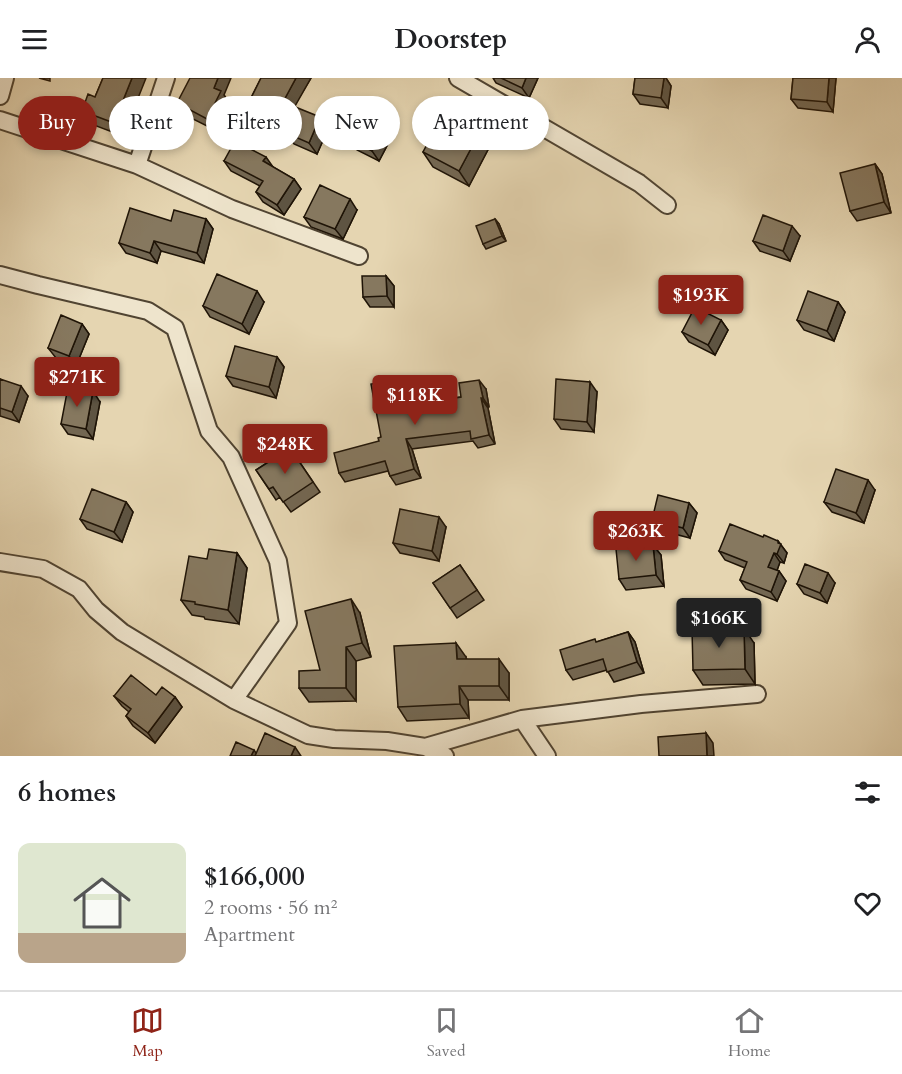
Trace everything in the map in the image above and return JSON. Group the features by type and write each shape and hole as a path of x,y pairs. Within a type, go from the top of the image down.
{"street":[{"path":"0,96 5,78"},
{"path":"137,165 166,78"},
{"path":"458,78 639,183 667,205"},
{"path":"0,120 137,165 232,209 359,256"},
{"path":"0,275 148,310 175,328 209,431 231,457 278,561 288,623 234,700"},
{"path":"0,562 44,569 80,589 96,610 122,632 234,700 308,735 334,740 387,741 425,747 445,756"},
{"path":"425,747 522,719 641,704 757,694"},
{"path":"522,719 547,756"}],"building":[{"path":"103,78 132,78 125,96 109,96 109,121 97,117 95,96"},
{"path":"190,78 218,78 214,88 221,91 218,96 206,96 206,118 194,112 194,96 181,96"},
{"path":"261,78 296,78 286,96 252,96"},
{"path":"501,78 526,78 522,88"},
{"path":"635,78 664,78 661,98 633,94"},
{"path":"793,78 829,78 827,102 791,99"},
{"path":"302,110 314,115 314,131 309,143 302,140"},
{"path":"230,150 252,150 266,157 263,161 294,179 277,205 256,192 263,181 224,161"},
{"path":"424,150 470,150 459,171 423,152"},
{"path":"875,164 884,202 850,211 840,173"},
{"path":"320,185 350,199 335,229 304,217"},
{"path":"130,208 171,221 174,210 206,219 197,253 154,241 150,253 119,243"},
{"path":"763,215 792,226 783,251 753,241"},
{"path":"495,219 502,236 483,244 476,226"},
{"path":"217,274 257,291 242,324 203,306"},
{"path":"362,276 386,276 387,296 363,297"},
{"path":"808,291 838,302 827,331 797,320"},
{"path":"695,307 721,320 708,345 682,332"},
{"path":"61,315 82,324 69,356 48,348"},
{"path":"235,346 277,357 269,387 226,376"},
{"path":"0,379 21,386 12,412 0,408"},
{"path":"556,379 590,382 587,422 554,419"},
{"path":"397,380 401,406 461,397 459,383 479,380 489,435 471,439 470,431 406,439 414,469 390,476 385,461 339,473 334,453 379,441 378,438 381,437 371,384"},
{"path":"68,387 93,391 86,429 61,424"},
{"path":"290,448 313,482 283,502 273,487 269,489 256,470"},
{"path":"836,469 868,480 856,513 824,502"},
{"path":"92,489 126,502 114,532 80,519"},
{"path":"658,495 689,503 683,528 652,520"},
{"path":"400,509 439,517 432,551 393,543"},
{"path":"730,524 763,537 764,535 781,544 768,567 779,571 771,592 740,580 747,562 719,551"},
{"path":"653,545 656,575 619,579 616,549"},
{"path":"209,549 237,553 228,610 181,600 189,556 207,559"},
{"path":"805,564 828,573 820,593 797,584"},
{"path":"460,565 477,590 450,608 433,583"},
{"path":"351,599 362,643 346,647 346,688 299,688 299,671 320,670 305,611"},
{"path":"744,628 745,669 693,670 692,629"},
{"path":"628,632 637,662 607,672 603,659 566,670 560,650"},
{"path":"456,643 457,659 499,659 499,686 459,686 460,704 398,707 394,646"},
{"path":"131,675 156,695 162,687 175,697 148,733 126,716 131,709 114,696"},
{"path":"265,733 295,747 291,756 255,756"},
{"path":"706,733 707,756 659,756 658,737"},
{"path":"236,742 254,750 251,756 230,756"}]}
